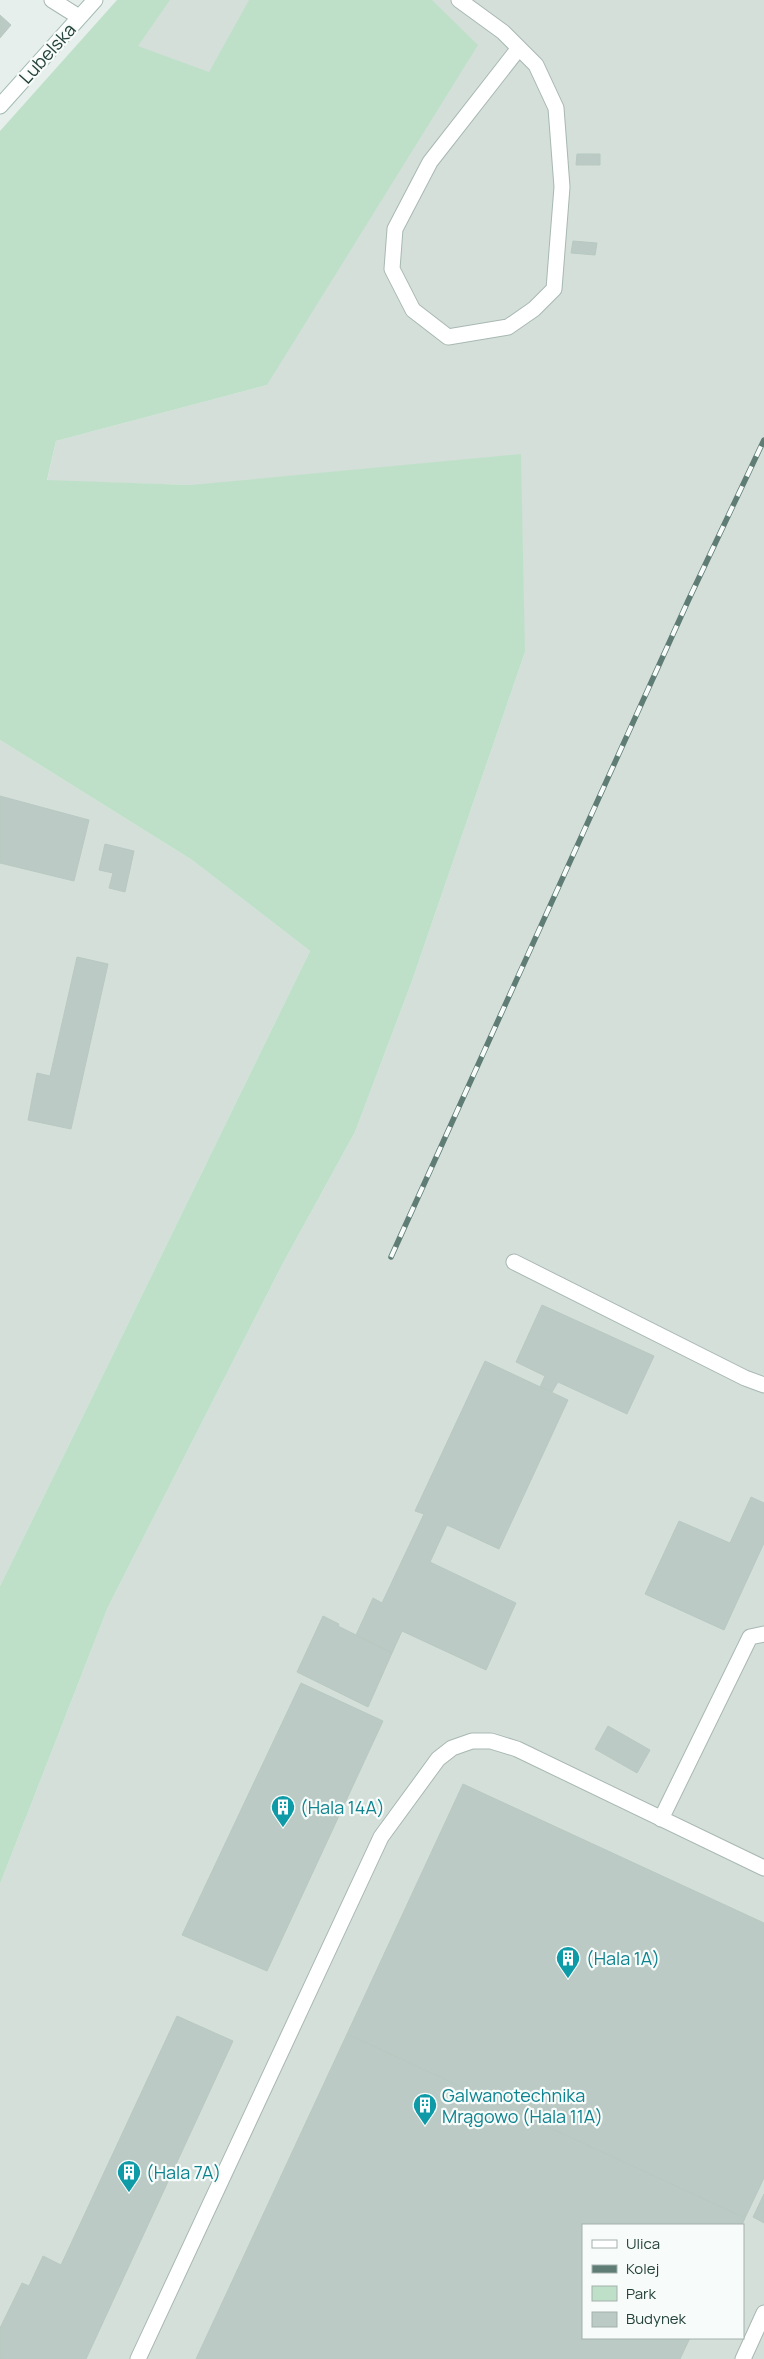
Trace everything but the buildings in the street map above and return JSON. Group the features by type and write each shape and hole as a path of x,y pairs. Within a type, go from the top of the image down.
{"street":[{"path":"52,0 79,18"},
{"name":"Lubelska","path":"0,106 95,0"},
{"path":"460,0 503,32 519,48 536,65 556,108 562,187 554,289 534,309 508,327 448,337 413,310 392,269 395,229 430,162 519,48"},
{"path":"514,1262 745,1378 764,1385"},
{"path":"661,1819 750,1637 764,1634"},
{"path":"138,2359 381,1837 438,1759 452,1748 472,1741 491,1741 517,1749 764,1868"},
{"path":"743,2359 764,2313"}],"shaded area":[{"path":"117,0 764,0 764,2359 0,2359 0,1884 108,1607 282,1265 355,1132 412,981 525,652 191,485 47,481 56,441 267,385 170,128"},
{"path":"0,740 192,860 310,951 0,1586"}],"green space":[{"path":"117,0 170,0 138,46 209,72 249,0 432,0 478,45 267,385 56,441 47,480 191,485 521,454 525,652 412,981 355,1132 282,1265 108,1607 0,1884 0,1586 310,951 192,860 0,740 0,131"}],"railway":[{"path":"391,1257 688,601 764,440"}],"place":[{"name":"(Hala 14A)","path":"283,1828"},
{"name":"(Hala 1A)","path":"568,1979"},
{"name":"Galwanotechnika Mrągowo (Hala 11A)","path":"425,2126"},
{"name":"(Hala 7A)","path":"129,2193"}]}
